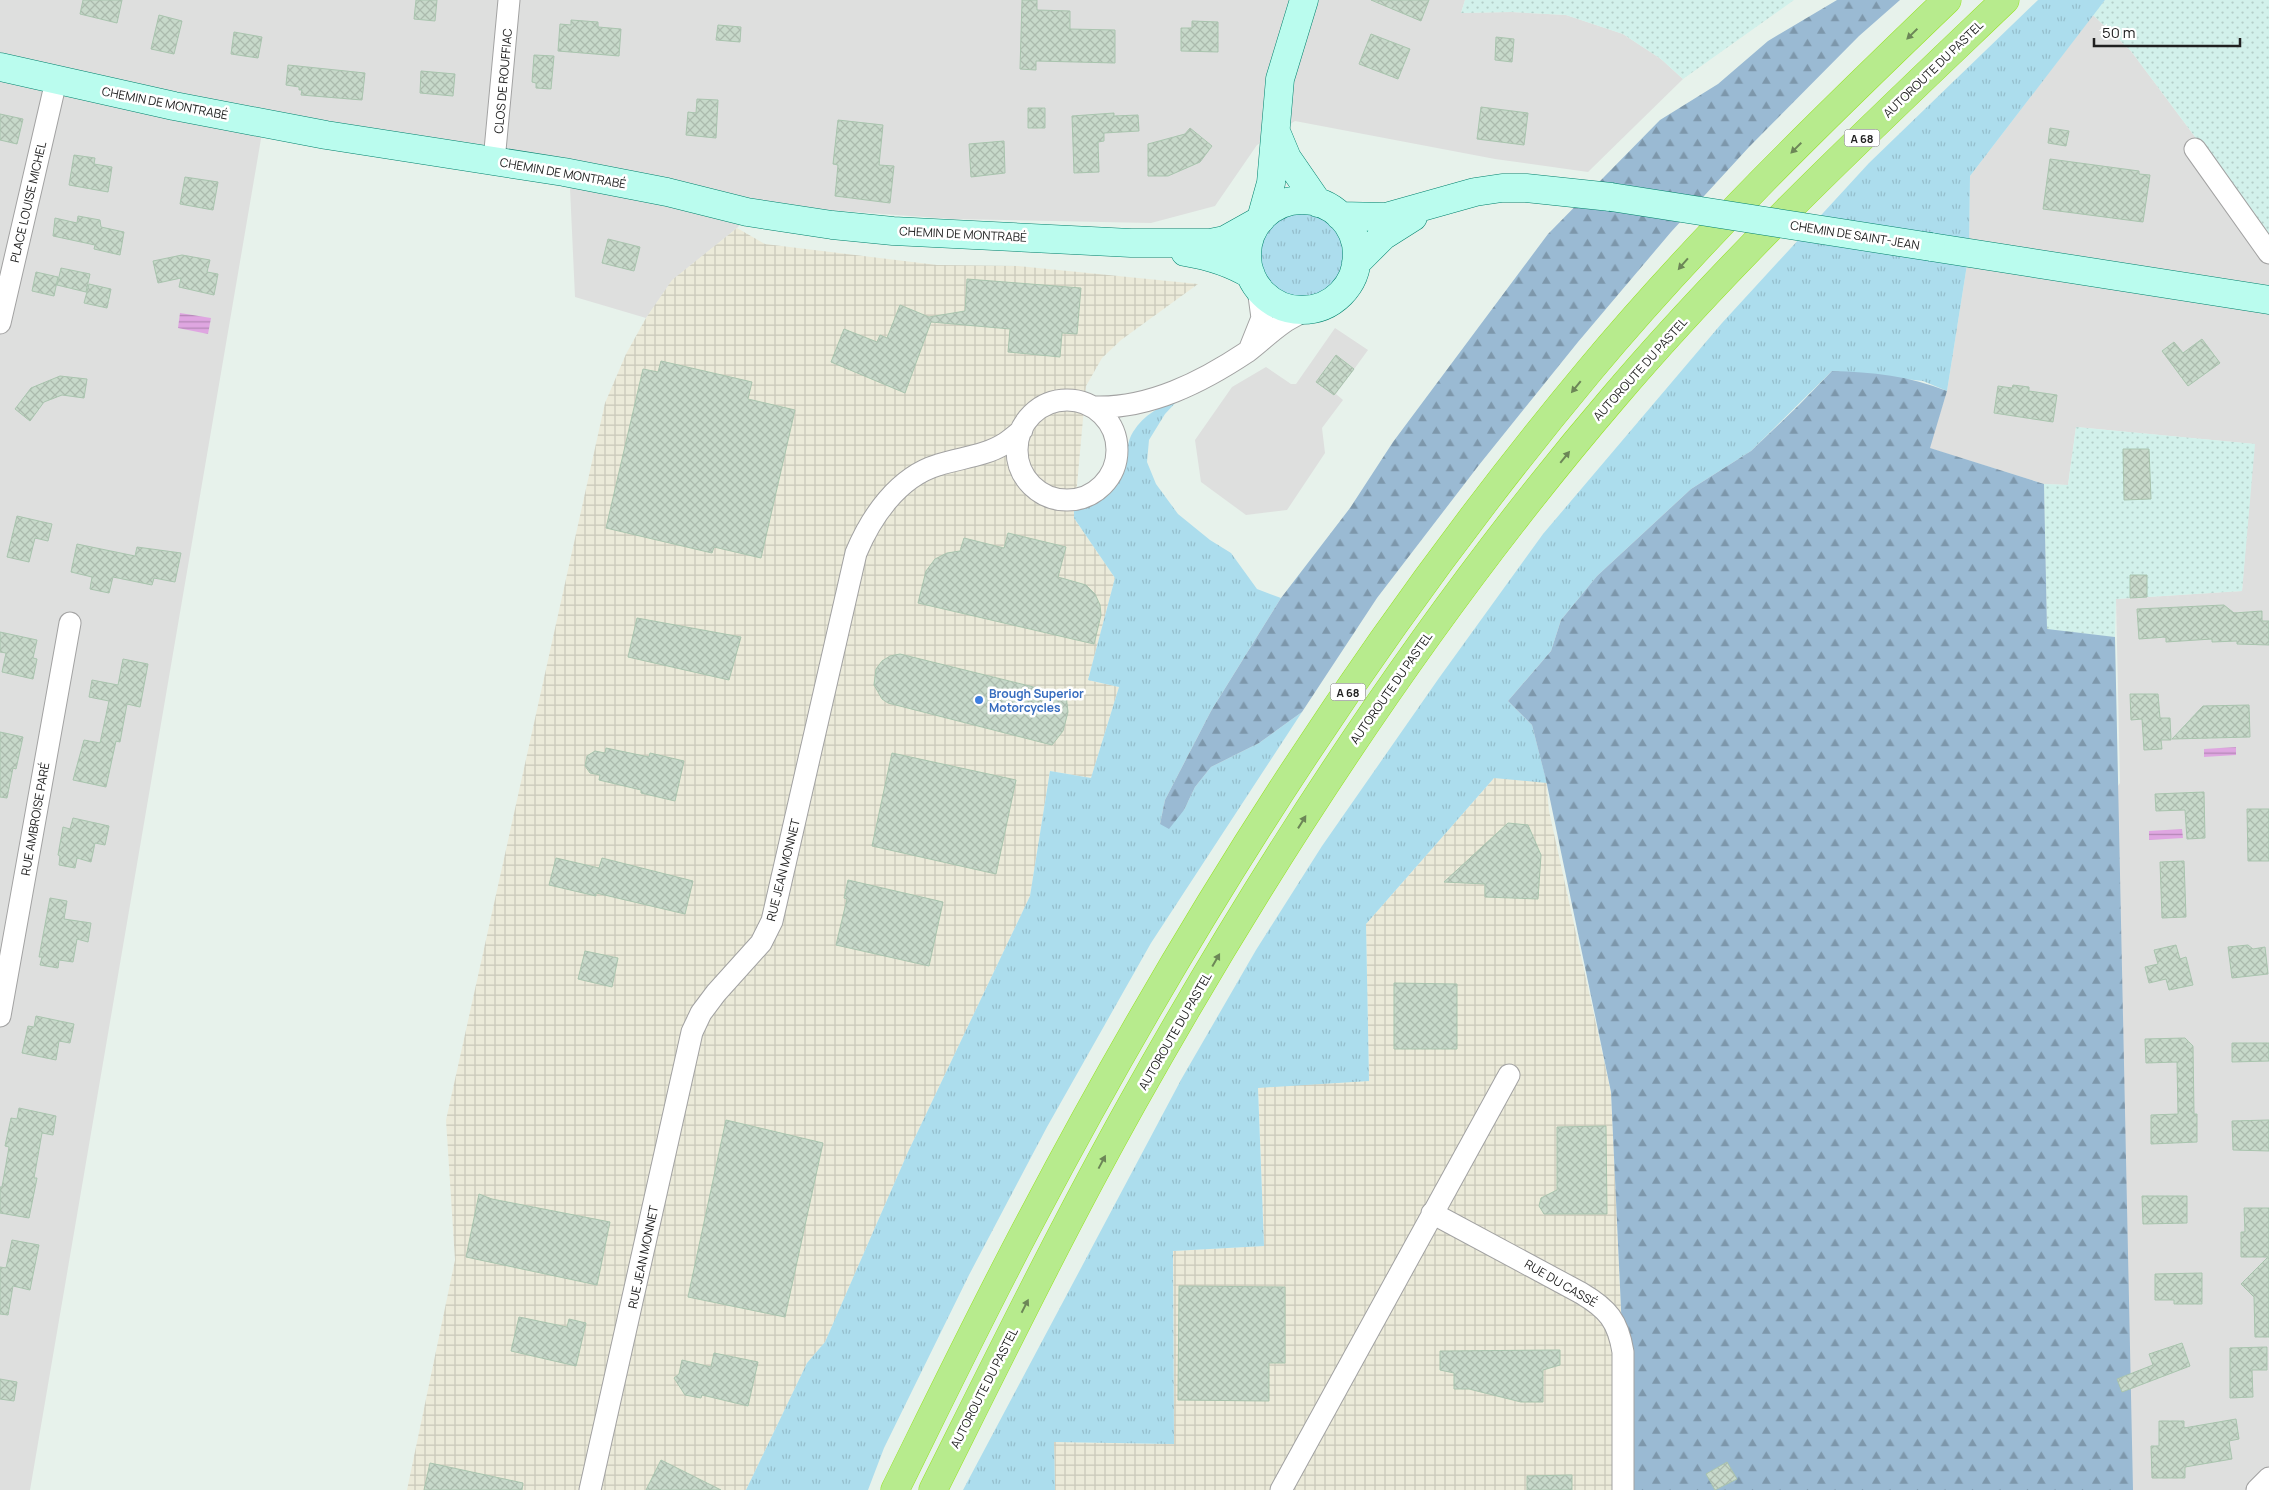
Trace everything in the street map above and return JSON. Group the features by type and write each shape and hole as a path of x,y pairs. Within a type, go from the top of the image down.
{"highway":[{"name":"A 68","path":"895,1490 1032,1218 1136,1031 1218,892 1292,775 1396,622 1507,474 1589,371 1692,253 1874,70 1947,0"},
{"name":"AUTOROUTE DU PASTEL","path":"933,1490 1027,1302 1133,1103 1225,944 1364,725 1387,693 1534,494 1615,395 1722,278 1888,112 2005,0"}],"street":[{"name":"CLOS DE ROUFFIAC","path":"494,161 510,0"},
{"path":"1248,351 1262,318 1254,282 1248,266 1248,247 1260,220 1271,183 1277,133 1276,112 1280,78 1304,0"},
{"name":"CHEMIN DE MONTRABÉ","path":"0,68 326,135 564,172 667,192 747,212 832,224 893,231 1131,243 1210,243 1225,240 1260,220"},
{"name":"PLACE LOUISE MICHEL","path":"0,323 56,81"},
{"path":"1094,407 1132,406 1158,398 1213,372 1248,351 1284,322 1306,310 1326,304 1342,293 1353,275 1356,263 1356,242 1352,233 1329,209 1287,158 1277,133"},
{"path":"2195,149 2269,254"},
{"name":"CHEMIN DE SAINT-JEAN","path":"1329,209 1386,217 1475,192 1502,188 1526,188 1611,197 2269,300"},
{"path":"1260,220 1270,211 1287,203 1306,201 1329,209"},
{"name":"CHEMIN DE SAINT-JEAN","path":"1356,263 1383,236 1440,203"},
{"name":"CHEMIN DE MONTRABÉ","path":"1131,243 1212,257 1238,267 1254,282"},
{"path":"1254,282 1265,296 1284,307 1306,310"},
{"path":"1117,444 1127,425 1158,398"},
{"path":"1059,401 1083,402 1094,407 1110,423 1117,444 1114,469 1107,480 1098,489 1074,499 1049,496 1037,490 1028,481 1022,470 1018,450 1022,430 1036,411 1059,401"},
{"name":"RUE JEAN MONNET","path":"590,1490 692,1032 701,1013 716,993 761,943 772,921 856,553 872,520 886,501 908,481 935,466 1003,445 1022,430"},
{"name":"RUE JEAN MONNET","path":"967,457 986,459 1022,470"},
{"name":"RUE AMBROISE PARÉ","path":"0,1016 4,976 70,623"},
{"path":"1281,1490 1509,1075"},
{"name":"RUE DU CASSÉ","path":"1432,1213 1581,1293 1599,1304 1612,1318 1620,1332 1624,1352 1623,1490"},
{"path":"2258,1490 2269,1478"}],"shaded area":[{"path":"0,0 1465,0 1461,13 1511,12 1566,15 1623,34 1661,59 1683,79 1588,172 1495,159 1295,121 1257,145 1215,206 1151,223 952,219 758,205 737,228 673,280 646,318 575,297 570,188 262,133 30,1490 0,1490"},
{"path":"1465,0 1794,0 1683,79 1661,59 1623,34 1566,15 1511,12 1461,13"},
{"path":"2105,0 2269,0 2269,236 2131,51 2093,15"},
{"path":"2093,15 2131,51 2269,236 2269,1490 1642,1490 2120,783 2116,599 2242,591 2254,444 2076,427 2068,485 2044,484 1929,448 1947,391 1969,252 1970,176"},
{"path":"737,228 765,244 937,265 1018,266 1198,284 1121,340 1102,358 1086,386 1074,518 1115,578 1088,680 1119,687 1091,778 1050,771 1030,896 908,1152 825,1342 807,1363 746,1490 407,1490 455,1260 446,1120 605,403 626,354 646,318 672,280"},
{"path":"180,313 211,318 208,334 178,328"},
{"path":"1335,328 1368,350 1336,394 1343,400 1322,428 1325,453 1287,510 1246,515 1201,482 1195,440 1232,387 1266,367 1291,384 1296,384"},
{"path":"2076,427 2255,444 2242,591 2116,599 2115,637 2047,630 2044,484 2068,485"},
{"path":"2236,747 2236,755 2204,757 2204,749"},
{"path":"1494,778 1546,780 1549,811 1611,1092 1623,1352 1623,1490 1055,1490 1054,1442 1174,1444 1173,1251 1264,1246 1258,1087 1369,1081 1366,924"},
{"path":"2182,829 2183,838 2149,840 2149,831"}],"green space":[{"path":"1837,0 1900,0 1859,36 1749,147 1671,232 1578,342 1479,465 1377,598 1302,712 1259,743 1211,767 1195,787 1184,810 1169,829 1160,824 1165,800 1211,711 1281,598 1350,508 1393,442 1548,234 1660,120 1718,84 1768,41"},
{"path":"2038,0 2105,0 1970,176 1969,252 1947,391 1923,381 1832,371 1751,451 1691,489 1597,576 1561,620 1551,651 1508,701 1532,725 1547,783 1494,778 1366,924 1369,1081 1258,1088 1264,1246 1173,1251 1174,1444 1054,1442 1055,1490 963,1490 1182,1078 1256,950 1322,846 1439,678 1543,534 1722,323 1869,163"},
{"path":"1303,213 1319,216 1327,220 1339,232 1343,240 1346,256 1343,272 1339,280 1327,292 1319,296 1303,299 1287,296 1279,292 1267,280 1263,272 1260,256 1263,240 1267,232 1279,220 1287,216"},
{"path":"1832,371 1862,372 1905,378 1947,391 1930,448 2044,484 2047,629 2115,637 2133,1490 1623,1490 1623,1352 1611,1092 1546,780 1532,725 1508,701 1551,651 1561,620 1597,576 1691,489 1751,451"},
{"path":"1179,399 1165,414 1149,440 1147,462 1156,484 1178,514 1210,540 1231,553 1257,589 1281,598 1211,711 1165,800 1160,824 1184,810 1195,787 1211,767 1259,743 1302,712 1151,943 1047,1127 969,1275 884,1448 868,1490 746,1490 807,1363 825,1342 908,1152 1030,896 1050,771 1091,778 1119,687 1088,680 1115,578 1074,518 1074,509 1093,503 1108,491 1123,467 1130,439 1142,420 1153,411"}],"building":[{"path":"83,0 122,0 117,23 80,14"},
{"path":"416,0 437,0 435,21 414,19"},
{"path":"1022,0 1037,0 1037,10 1070,11 1070,29 1115,30 1115,63 1036,61 1036,70 1020,69"},
{"path":"1371,0 1429,0 1421,21"},
{"path":"159,15 182,21 174,54 151,49"},
{"path":"571,20 598,22 598,27 621,29 619,56 558,51 560,24 571,25"},
{"path":"1192,21 1218,22 1218,52 1181,51 1181,28 1192,28"},
{"path":"718,25 741,27 740,42 716,40"},
{"path":"234,32 262,37 258,58 231,54"},
{"path":"1371,34 1410,49 1398,79 1359,64"},
{"path":"1496,37 1514,39 1512,62 1495,60"},
{"path":"534,55 554,56 551,89 536,88 536,83 532,82"},
{"path":"288,65 365,73 362,100 301,95 302,90 299,90 299,87 286,85"},
{"path":"421,71 455,74 453,96 420,93"},
{"path":"697,99 718,100 716,138 686,135 688,112 696,113"},
{"path":"1481,107 1528,113 1524,145 1477,139"},
{"path":"1028,108 1045,108 1045,128 1028,128"},
{"path":"1114,113 1114,116 1138,115 1139,131 1104,133 1104,141 1098,142 1099,172 1074,173 1072,116"},
{"path":"0,114 23,119 17,144 0,140"},
{"path":"838,120 883,125 879,165 894,166 890,203 835,196 838,165 833,164"},
{"path":"1190,128 1212,146 1200,162 1168,176 1148,176 1148,144 1185,134"},
{"path":"2050,128 2069,131 2066,146 2048,143"},
{"path":"1004,141 1005,173 971,177 969,144"},
{"path":"74,155 95,158 94,164 112,167 108,192 69,185"},
{"path":"2050,159 2139,171 2139,174 2150,175 2143,222 2043,209"},
{"path":"185,177 218,182 213,210 180,204"},
{"path":"78,216 100,220 101,227 124,232 120,255 94,249 95,245 53,236 55,218 77,223"},
{"path":"608,239 640,247 634,271 602,263"},
{"path":"182,255 210,260 207,272 218,274 214,295 179,287 181,278 158,283 153,261"},
{"path":"61,268 90,274 86,292 57,285"},
{"path":"36,272 58,277 54,296 32,291"},
{"path":"967,279 1081,288 1077,334 1062,333 1060,357 1008,352 1010,329 931,322 905,393 831,362 844,329 877,342 880,335 887,338 900,305 929,317 965,311"},
{"path":"89,284 111,289 107,308 84,303"},
{"path":"2202,339 2220,363 2188,386 2162,351 2174,342 2183,353"},
{"path":"1336,355 1354,369 1334,395 1316,382"},
{"path":"661,361 752,382 748,399 795,410 761,558 714,547 712,553 606,528 643,369 658,372"},
{"path":"60,376 87,379 84,398 62,395 44,402 30,421 15,409 31,388"},
{"path":"2013,385 2029,387 2029,391 2057,395 2053,422 1994,413 1998,386 2012,388"},
{"path":"2123,449 2149,449 2151,499 2124,500"},
{"path":"17,516 52,524 48,541 35,538 29,562 7,557"},
{"path":"1008,533 1066,547 1058,577 1086,585 1095,594 1100,605 1101,615 1094,644 918,603 926,571 935,559 947,553 960,551 964,538 1004,548"},
{"path":"77,544 135,556 137,547 181,553 175,582 154,578 152,585 113,577 109,593 90,589 92,577 71,572"},
{"path":"2130,575 2147,575 2147,597 2130,598"},
{"path":"2224,605 2234,613 2262,611 2262,621 2269,621 2269,645 2237,644 2237,641 2212,642 2212,639 2166,642 2166,637 2139,639 2137,609"},
{"path":"637,618 741,637 729,680 628,657"},
{"path":"0,632 37,640 33,658 37,659 33,679 2,672 6,653 0,652"},
{"name":"Brough Superior Motorcycles","path":"900,654 1066,695 1068,712 1063,731 1052,745 888,703 882,699 874,685 876,669 882,661 890,656"},
{"path":"123,659 148,664 140,707 127,704 120,742 116,741 106,787 73,780 84,740 100,743 109,701 89,697 92,680 118,685"},
{"path":"2130,694 2158,694 2160,718 2170,718 2171,740 2161,740 2162,749 2144,750 2142,719 2131,720"},
{"path":"2249,705 2250,737 2172,739 2203,706"},
{"path":"0,732 23,737 16,769 13,768 7,798 0,797"},
{"path":"606,748 649,757 650,753 684,761 675,801 641,793 641,790 599,780 600,775 590,773 585,766 587,756 595,751 605,753"},
{"path":"892,753 1016,780 996,874 872,846"},
{"path":"2204,792 2205,838 2187,839 2185,810 2156,811 2155,794"},
{"path":"2247,809 2269,809 2269,861 2248,861"},
{"path":"73,818 109,826 105,845 95,843 91,862 77,858 75,868 59,865 60,856 58,855 63,827 70,829"},
{"path":"1508,823 1528,825 1541,855 1538,899 1485,897 1485,884 1444,882"},
{"path":"556,858 599,868 602,858 693,881 685,914 596,893 596,896 549,885"},
{"path":"2184,861 2186,917 2162,918 2160,862"},
{"path":"848,880 943,902 929,966 836,945 847,899 844,898"},
{"path":"50,898 67,901 64,919 91,923 88,942 77,939 73,962 59,960 58,968 40,965 42,957 39,957"},
{"path":"2176,945 2180,959 2186,957 2193,985 2169,990 2166,979 2149,983 2145,967 2158,964 2154,950"},
{"path":"2248,945 2253,949 2265,947 2268,974 2232,978 2228,947"},
{"path":"585,951 618,958 612,987 578,979"},
{"path":"1394,983 1457,984 1457,1049 1394,1049"},
{"path":"36,1016 74,1024 70,1043 59,1041 56,1060 22,1053 28,1026 34,1027"},
{"path":"2185,1038 2193,1046 2194,1114 2197,1114 2197,1142 2151,1144 2151,1115 2178,1114 2177,1062 2146,1063 2145,1039"},
{"path":"2232,1043 2269,1043 2269,1061 2232,1062"},
{"path":"19,1108 56,1116 53,1135 42,1133 34,1178 37,1178 29,1218 0,1213 0,1187 2,1187 9,1147 5,1146 11,1118 17,1119"},
{"path":"726,1120 823,1143 785,1317 688,1297"},
{"path":"2269,1120 2269,1151 2233,1150 2232,1121"},
{"path":"1606,1126 1607,1214 1544,1214 1539,1206 1541,1198 1557,1190 1557,1127"},
{"path":"479,1194 492,1199 610,1222 597,1285 466,1257"},
{"path":"2142,1196 2187,1196 2187,1223 2143,1224"},
{"path":"2244,1208 2269,1208 2269,1337 2255,1337 2254,1297 2241,1284 2268,1257 2241,1257 2241,1232 2245,1232"},
{"path":"12,1240 39,1245 30,1290 13,1286 8,1315 0,1314 0,1267 6,1268"},
{"path":"2202,1273 2202,1304 2174,1304 2174,1300 2155,1300 2155,1274"},
{"path":"1179,1286 1285,1287 1285,1363 1269,1363 1269,1401 1178,1400"},
{"path":"519,1317 567,1327 569,1319 586,1323 576,1366 511,1351"},
{"path":"2182,1343 2190,1366 2122,1392 2117,1379 2153,1365 2149,1354"},
{"path":"2267,1347 2267,1370 2252,1370 2253,1397 2230,1398 2230,1348"},
{"path":"1560,1350 1560,1365 1543,1370 1543,1402 1521,1402 1469,1389 1454,1389 1454,1373 1440,1370 1440,1351"},
{"path":"714,1353 758,1362 748,1406 702,1395 701,1398 685,1395 674,1378 679,1374 682,1360 711,1367"},
{"path":"0,1379 17,1382 14,1401 0,1399"},
{"path":"2236,1419 2239,1439 2229,1441 2232,1459 2185,1467 2185,1478 2152,1478 2151,1446 2159,1446 2159,1421 2184,1421 2184,1428"},
{"path":"661,1460 721,1490 646,1490"},
{"path":"1727,1462 1737,1479 1715,1490 1706,1474"},
{"path":"430,1463 523,1483 522,1490 424,1490"},
{"path":"1572,1475 1572,1490 1527,1490 1527,1476"}],"place":[{"name":"Brough Superior Motorcycles","path":"979,700"}]}
